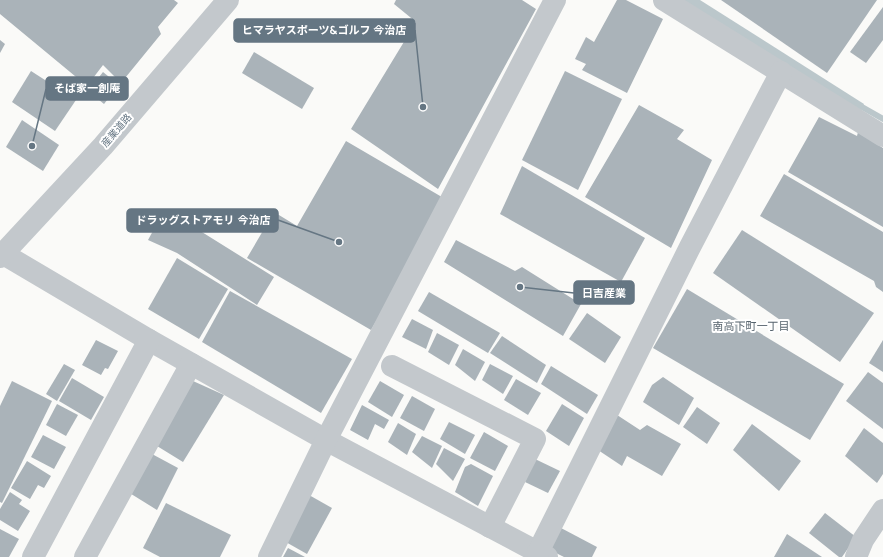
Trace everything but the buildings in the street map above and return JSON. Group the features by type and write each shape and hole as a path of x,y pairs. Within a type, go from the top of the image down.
{"street":[{"name":"産業道路","path":"1,255 102,146 228,0"},
{"path":"269,557 326,440 555,0"},
{"path":"664,0 883,136"},
{"path":"1,255 326,440 543,554 690,247 781,72"},
{"path":"33,557 149,340"},
{"path":"85,557 191,364"},
{"path":"392,366 535,439 490,527"},
{"path":"856,557 863,540 883,510"}],"shaded area":[{"path":"673,0 700,0 864,104 857,116"}],"waterway":[{"path":"855,103 883,119"}],"place":[{"name":"ヒマラヤスポーツ&ゴルフ 今治店","path":"423,107"},
{"name":"そば家一創庵","path":"32,146"},
{"name":"ドラッグストアモリ 今治店","path":"339,242"},
{"name":"日吉産業","path":"520,287"}],"district":[{"name":"南高下町一丁目","path":"751,326"}]}
